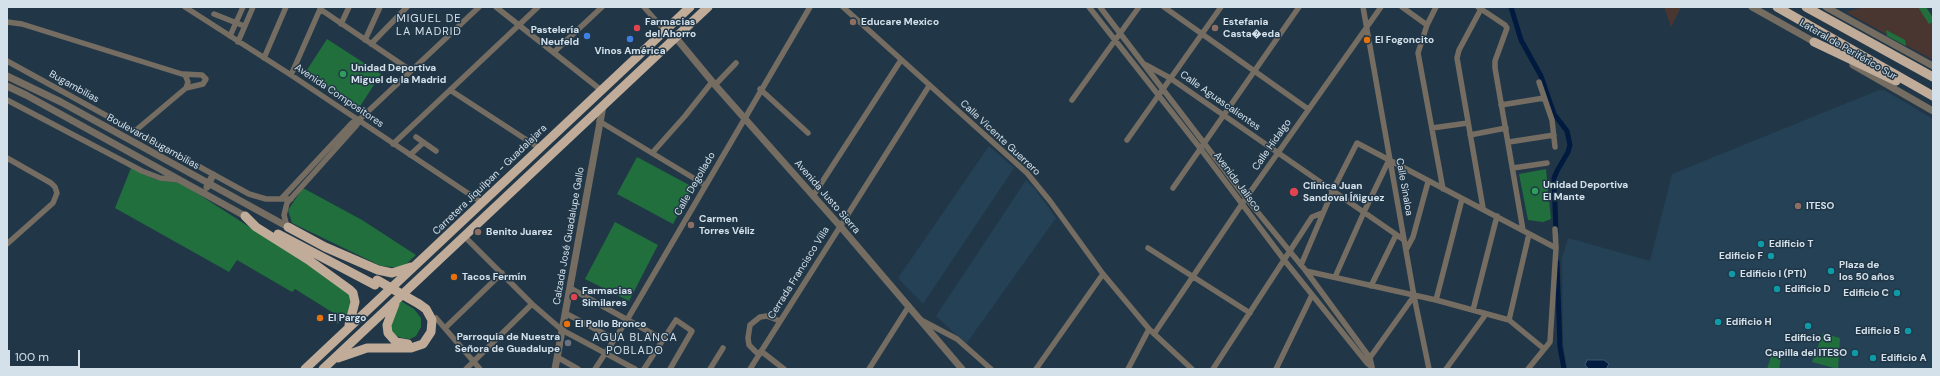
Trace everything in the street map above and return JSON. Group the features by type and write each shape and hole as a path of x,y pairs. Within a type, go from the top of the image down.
{"highway":[{"name":"Carretera Jiquilpan - Guadalajara","path":"305,369 690,7"},
{"path":"323,369 708,7"},
{"path":"1777,7 1933,97"},
{"path":"1806,7 1933,77"},
{"path":"1814,42 1933,97"},
{"path":"245,216 376,282"},
{"path":"245,216 256,226 310,261 353,293 355,302 348,328"},
{"path":"288,228 325,247 385,272 401,271 417,264"},
{"path":"288,228 301,241 428,312 432,324 430,336 420,346 411,348 367,348 332,360"},
{"path":"398,298 387,325 388,333 396,342 409,344 422,339 427,325 426,319 418,306"}],"street":[{"name":"Avenida Compositores","path":"185,7 291,75 359,120 392,144 481,202"},
{"path":"230,36 243,7"},
{"path":"238,42 253,7"},
{"path":"264,58 286,7"},
{"path":"341,24 349,7"},
{"path":"365,40 380,7"},
{"path":"371,44 407,7"},
{"path":"282,198 410,70 479,7"},
{"path":"496,7 602,90"},
{"path":"392,144 538,7"},
{"path":"554,52 602,7"},
{"path":"644,7 664,31"},
{"name":"Calle Degollado","path":"595,369 627,320 760,89 810,7"},
{"name":"Calle Vicente Guerrero","path":"844,7 900,60 1027,173 1050,201 1103,274 1149,329 1192,369"},
{"name":"Avenida Jalisco","path":"1089,7 1200,148 1285,261 1368,360"},
{"path":"1072,100 1139,7"},
{"path":"1164,7 1308,109"},
{"path":"1127,140 1162,88 1221,7"},
{"path":"1173,188 1299,7"},
{"name":"Calle Sinaloa","path":"1363,7 1414,296 1429,369"},
{"name":"Calle Hidalgo","path":"1154,334 1246,198 1366,26 1381,7"},
{"path":"1402,7 1427,25"},
{"path":"1436,7 1427,25 1418,53 1443,189"},
{"name":"Lateral de Periférico Sur","path":"1752,7 1933,111"},
{"path":"1826,7 1933,66"},
{"path":"291,75 320,8 341,24 410,70"},
{"path":"1095,15 1101,8"},
{"name":"Avenida Jalisco","path":"1101,8 1205,142 1246,198 1306,271 1334,309 1373,368"},
{"path":"1482,208 1457,58 1459,50 1480,8 1505,24 1507,28 1495,61 1495,68 1523,230"},
{"path":"214,14 244,26"},
{"path":"7,22 22,24 183,74 202,75 206,79 203,84 186,88 135,131"},
{"name":"Avenida Justo Sierra","path":"676,38 713,84 840,226 962,369"},
{"path":"813,196 900,60"},
{"name":"Bugambilias","path":"7,61 213,175 254,196 272,200 282,198 291,199"},
{"path":"653,152 713,84 736,62"},
{"path":"1137,68 1143,63"},
{"name":"Calle Aguascalientes","path":"1143,63 1170,78 1404,240"},
{"path":"183,74 188,79 186,88"},
{"name":"Boulevard Bugambilias","path":"7,76 61,102 288,228"},
{"path":"1539,82 1552,120 1555,147"},
{"name":"Boulevard Bugambilias","path":"7,86 26,95 245,216"},
{"name":"Cerrada Francisco Villa","path":"750,369 929,86"},
{"path":"760,89 808,133"},
{"path":"450,90 539,148"},
{"path":"1501,105 1544,98"},
{"name":"Boulevard Bugambilias","path":"7,100 142,171 160,178 183,181"},
{"name":"Calzada José Guadalupe Gallo","path":"555,369 603,106"},
{"path":"288,228 284,210 291,199 359,120"},
{"path":"600,121 705,185"},
{"path":"1432,128 1468,123"},
{"path":"1470,134 1506,128"},
{"path":"1509,142 1554,135"},
{"path":"416,137 436,152"},
{"path":"410,156 423,143"},
{"path":"1301,265 1322,213 1357,143 1390,159 1428,182 1482,208 1556,248"},
{"path":"7,158 51,183 56,187 56,193 53,203 7,244"},
{"path":"1335,277 1390,159"},
{"path":"1513,168 1547,162"},
{"path":"183,181 204,188 209,184 213,175"},
{"path":"213,175 218,187 226,193"},
{"path":"1406,250 1413,237 1428,182"},
{"path":"1436,300 1462,199"},
{"path":"1213,369 1285,261 1312,217 1322,213"},
{"path":"1473,310 1497,216"},
{"path":"1528,369 1543,348 1548,345 1551,337 1556,248 1555,229"},
{"path":"1371,286 1396,234"},
{"path":"1509,320 1529,234"},
{"path":"464,236 532,304 562,330 624,367 635,369"},
{"path":"1148,248 1250,313"},
{"path":"1306,271 1436,300 1509,320 1543,348"},
{"path":"445,328 502,273"},
{"path":"1036,369 1103,274"},
{"path":"570,288 662,339"},
{"path":"1276,369 1312,295"},
{"path":"1368,360 1414,296"},
{"path":"466,369 532,304"},
{"path":"869,369 908,306"},
{"path":"1328,314 1334,309"},
{"path":"566,313 614,339"},
{"path":"1446,369 1486,314"},
{"path":"780,321 767,316 760,317 750,325 748,338 749,345 784,369"},
{"path":"436,318 480,369"},
{"path":"919,319 957,339 991,369"},
{"path":"644,369 662,339 676,320 692,331 670,369"},
{"path":"1128,369 1149,329"},
{"path":"710,369 723,348"},
{"path":"557,356 578,369"}],"shaded area":[{"path":"1664,7 1681,7 1671,27"},
{"path":"1863,7 1926,7 1933,18 1933,60 1846,12"},
{"name":"ITESO","path":"1879,90 1884,90 1933,119 1933,369 1567,369 1563,345 1562,258 1568,238 1650,261 1672,174"},
{"path":"989,146 1014,168 923,304 898,278"},
{"path":"1026,180 1035,189 1056,218 966,344 936,316"}],"green space":[{"path":"1918,7 1926,7 1933,18 1933,22 1929,24"},
{"path":"1886,30 1905,40 1906,46 1887,36"},
{"name":"Unidad Deportiva Miguel de la Madrid","path":"327,39 381,74 359,108 305,73"},
{"path":"637,157 693,187 673,224 617,194"},
{"path":"131,168 157,180 181,183 346,289 350,298 350,312 337,324 335,314 295,289 292,292 237,260 229,272 115,208"},
{"name":"Unidad Deportiva El Mante","path":"1546,169 1551,219 1543,222 1528,220 1519,174"},
{"path":"303,188 362,220 416,255 402,268 381,266 292,223 288,210"},
{"path":"615,222 658,245 629,301 585,279"},
{"path":"401,301 414,309 421,318 421,327 416,336 410,339 391,334 392,310"},
{"path":"1823,333 1840,338 1838,369 1812,362"},
{"path":"1772,354 1781,358 1779,369 1767,369"}],"water":[{"path":"1587,360 1604,360 1609,364 1606,369 1589,369 1585,365"}],"waterway":[{"path":"1511,7 1521,40 1541,76 1554,114 1567,131 1570,145 1568,152 1554,178 1556,232"},
{"path":"1557,262 1560,347 1564,369"}],"place":[{"name":"Educare Mexico","path":"853,22"},
{"name":"Farmacias del Ahorro","path":"637,28"},
{"name":"Estefania Casta�eda","path":"1215,28"},
{"name":"Pastelería Neufeld","path":"587,36"},
{"name":"Vinos América","path":"630,39"},
{"name":"El Fogoncito","path":"1367,40"},
{"name":"Unidad Deportiva Miguel de la Madrid","path":"343,74"},
{"name":"Unidad Deportiva El Mante","path":"1535,191"},
{"name":"Clínica Juan Sandoval Íñiguez","path":"1294,192"},
{"name":"ITESO","path":"1798,206"},
{"name":"Carmen Torres Véliz","path":"691,225"},
{"name":"Benito Juarez","path":"478,232"},
{"name":"Edificio T","path":"1761,244"},
{"name":"Edificio F","path":"1771,256"},
{"name":"Plaza de los 50 años","path":"1831,271"},
{"name":"Edificio I (PTI)","path":"1732,274"},
{"name":"Tacos Fermín","path":"454,277"},
{"name":"Edificio D","path":"1777,289"},
{"name":"Edificio C","path":"1897,293"},
{"name":"Farmacias Similares","path":"574,297"},
{"name":"El Pargo","path":"320,318"},
{"name":"Edificio H","path":"1718,322"},
{"name":"El Pollo Bronco","path":"567,324"},
{"name":"Edificio G","path":"1808,326"},
{"name":"Edificio B","path":"1908,331"},
{"name":"Parroquia de Nuestra Señora de Guadalupe","path":"568,343"},
{"name":"Capilla del ITESO","path":"1855,353"},
{"name":"Edificio A","path":"1873,358"}],"district":[{"name":"MIGUEL DE LA MADRID","path":"429,25"},
{"name":"AGUA BLANCA POBLADO","path":"635,344"}]}
